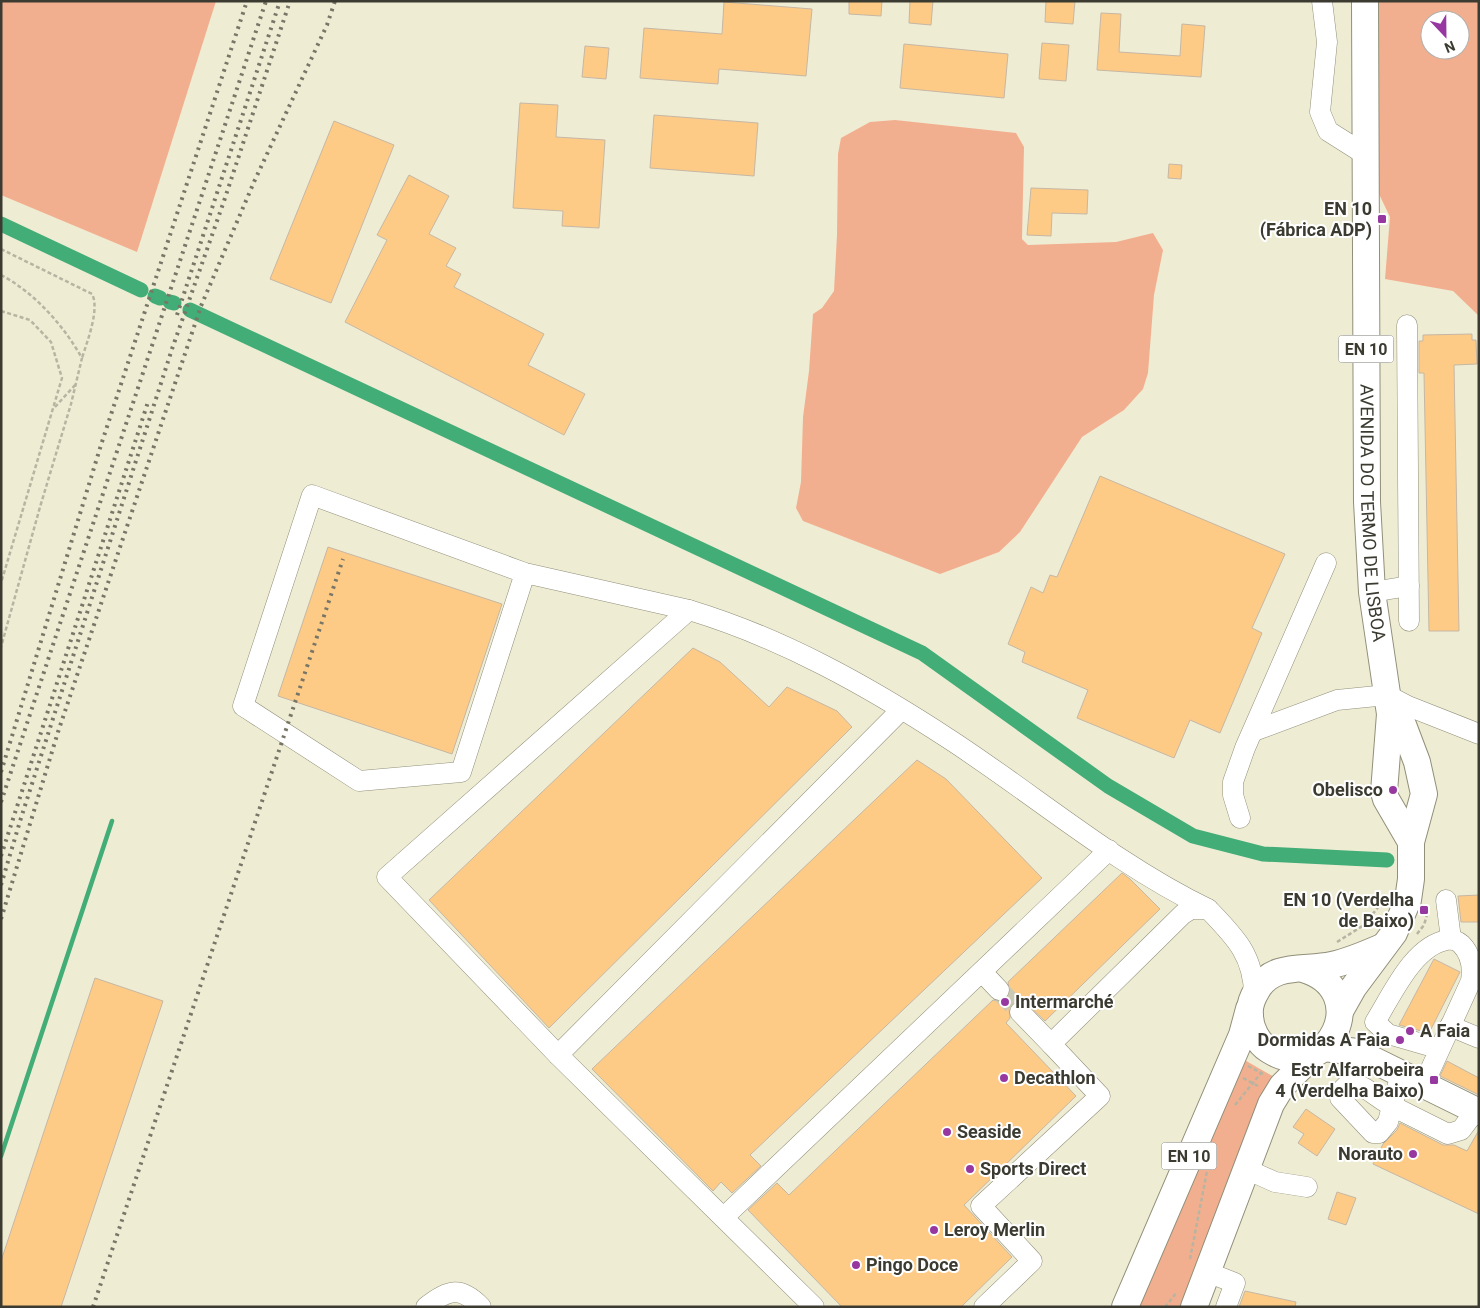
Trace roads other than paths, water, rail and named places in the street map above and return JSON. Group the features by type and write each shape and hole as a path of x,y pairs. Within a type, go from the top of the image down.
{"main road":[{"name":"AVENIDA DO TERMO DE LISBOA","path":"1365,1 1367,502 1372,592 1390,723 1384,792 1386,799 1411,842"},
{"name":"AVENIDA DO TERMO DE LISBOA","path":"1340,1016 1353,988 1394,932 1408,900 1411,879 1411,842 1424,794 1422,779 1404,725 1387,695"},
{"name":"EN 10","path":"1125,1307 1242,1034 1252,999 1259,986 1274,973 1288,969 1303,969 1341,963 1382,947"},
{"path":"1303,969 1317,974 1329,984 1338,1002 1347,1040 1356,1052"},
{"path":"1252,999 1251,1024 1266,1048 1290,1058 1306,1057 1320,1050 1356,1052 1477,1111"},
{"path":"1187,1296 1198,1268 1246,1169 1277,1095 1282,1086 1331,1040 1340,1016"}],"street":[{"path":"1322,1 1327,42 1320,112 1328,131 1366,155"},
{"path":"1407,325 1409,622"},
{"path":"525,573 461,772 359,781 243,706 312,496 525,573 689,610 728,621 837,670 950,739 1061,819 1178,895 1208,910 1232,934 1248,960 1254,976 1252,999"},
{"path":"1240,818 1233,795 1233,782 1326,564"},
{"path":"1372,592 1409,586"},
{"path":"689,610 387,877 558,1055 814,1307"},
{"path":"1254,731 1337,700 1387,695 1408,706 1479,734"},
{"path":"558,1055 901,710"},
{"path":"724,1217 1109,850"},
{"path":"1446,900 1450,939"},
{"path":"1051,1044 1183,914 1191,910 1208,910"},
{"path":"1440,1049 1388,1034 1375,1022 1414,961 1426,948 1450,939 1460,943 1469,955 1472,970 1471,981 1440,1049 1392,1106 1448,1134 1459,1132 1477,1111"},
{"path":"982,972 999,990"},
{"path":"984,1307 1032,1261 981,1206 1100,1096 1020,1012"},
{"path":"1450,1026 1479,1038"},
{"path":"1246,1169 1275,1182 1307,1187"},
{"path":"1198,1268 1235,1283 1226,1307"},
{"path":"426,1307 442,1294 454,1292 472,1297 481,1307"}],"waterway":[{"path":"1,224 141,290"},
{"path":"155,296 160,298"},
{"path":"170,302 174,303"},
{"path":"190,310 922,653 1108,786 1193,836 1263,854 1387,860"},
{"path":"1,1156 112,821"}],"tunnel":[{"path":"999,990 1020,1012"}],"railway":[{"path":"1,772 101,445 247,1"},
{"path":"1,802 266,1"},
{"path":"177,315 280,1"},
{"path":"1,885 172,349 224,201 290,1"},
{"path":"1,919 58,732 201,306 254,182 327,25 335,1"},
{"path":"1,856 148,402"},
{"path":"93,1307 343,559"}],"place":[{"name":"EN 10 (Fábrica ADP)","path":"1382,219"},
{"name":"Obelisco","path":"1393,790"},
{"name":"EN 10 (Verdelha de Baixo)","path":"1424,910"},
{"name":"Intermarché","path":"1005,1002"},
{"name":"A Faia","path":"1410,1031"},
{"name":"Dormidas A Faia","path":"1400,1040"},
{"name":"Decathlon","path":"1004,1078"},
{"name":"Estr Alfarrobeira 4 (Verdelha Baixo)","path":"1434,1080"},
{"name":"Seaside","path":"947,1132"},
{"name":"Norauto","path":"1413,1154"},
{"name":"Sports Direct","path":"970,1169"},
{"name":"Leroy Merlin","path":"934,1230"},
{"name":"Pingo Doce","path":"856,1265"}]}
